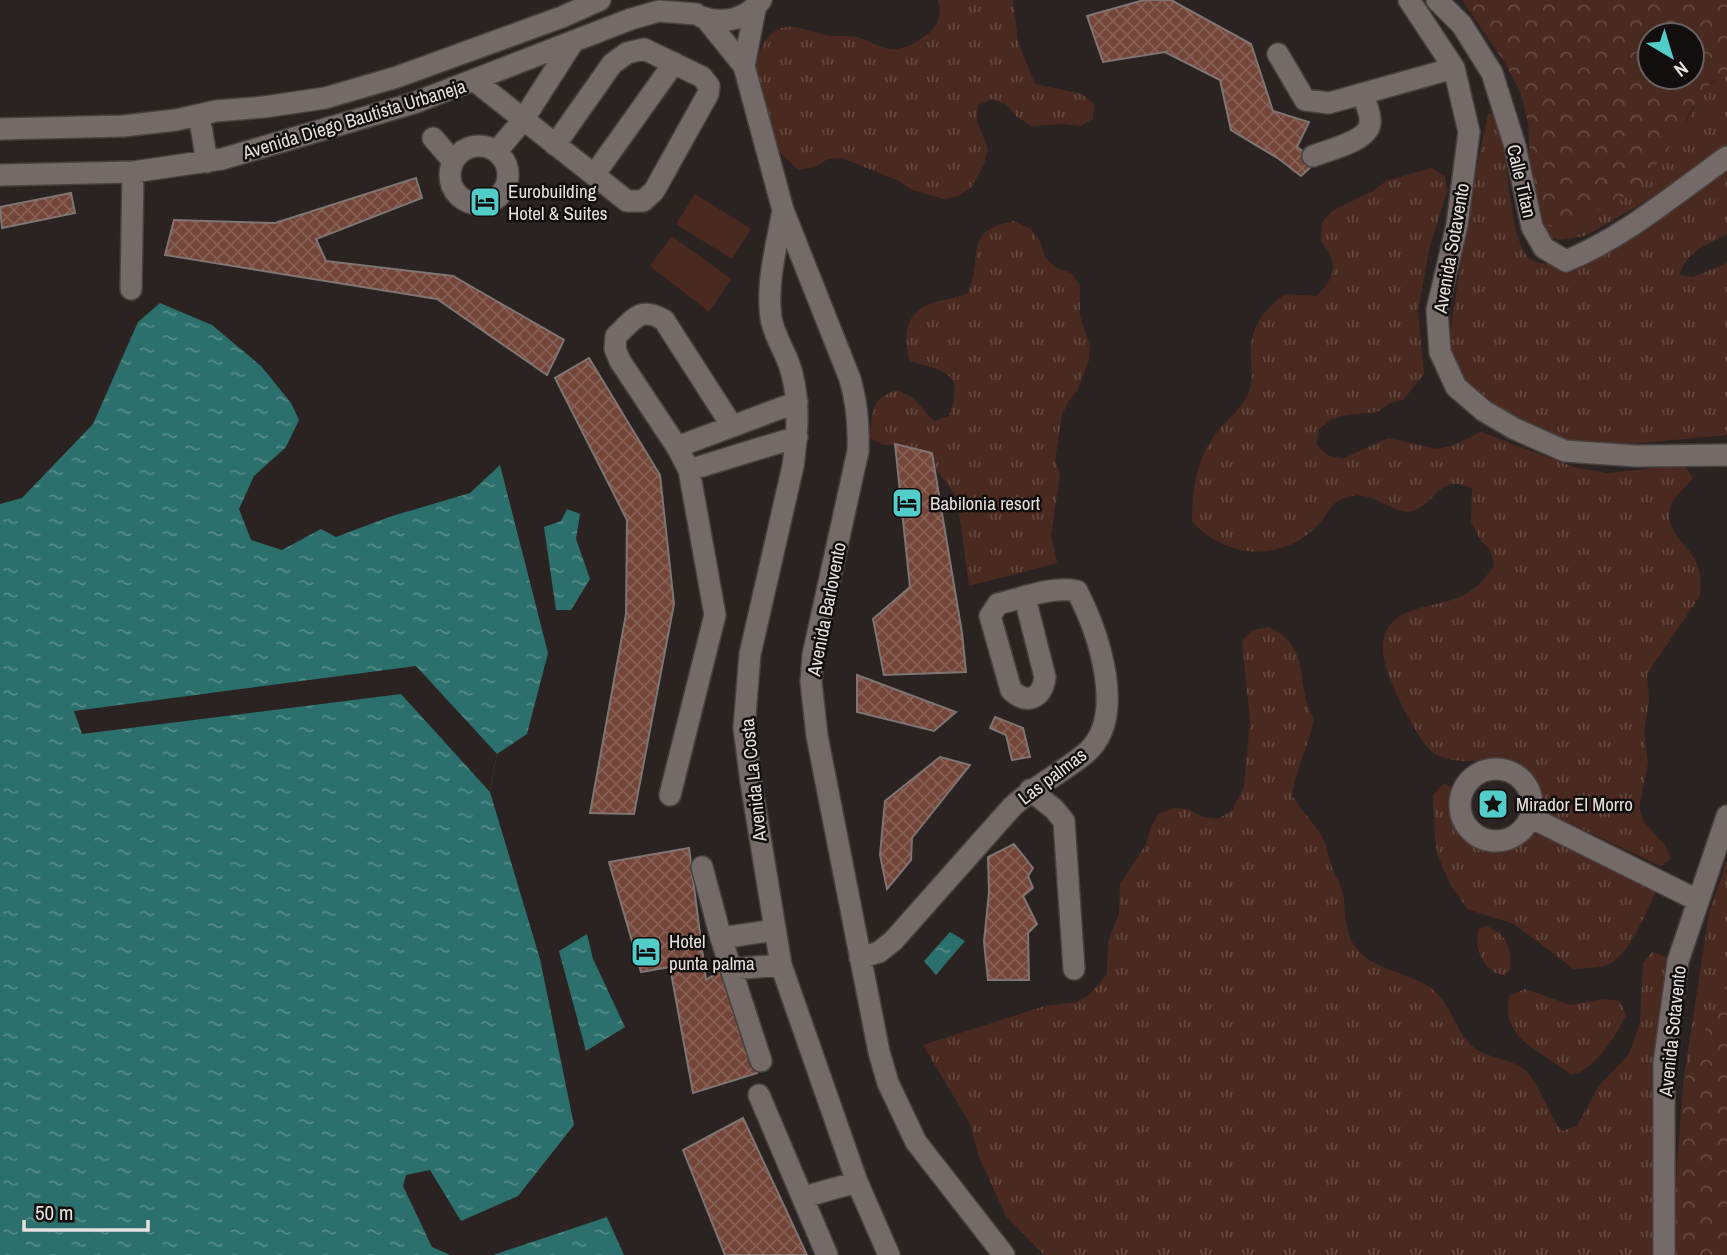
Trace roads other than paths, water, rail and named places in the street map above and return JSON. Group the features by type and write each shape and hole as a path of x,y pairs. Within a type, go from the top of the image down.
{"street":[{"name":"Avenida Diego Bautista Urbaneja","path":"0,129 123,126 337,94 410,73 562,17 600,0"},
{"name":"Avenida Sotavento","path":"1409,0 1454,68 1469,132 1457,225 1437,310 1440,352 1457,387 1484,411 1565,451 1636,456 1727,455"},
{"name":"Calle Titan","path":"1437,0 1462,25 1492,73 1515,146 1532,226 1544,248 1566,261 1587,252 1633,223 1727,157"},
{"name":"Avenida Diego Bautista Urbaneja","path":"0,175 133,172 207,162 340,126 475,81 659,11 695,11 723,21 740,18 758,4"},
{"name":"Avenida Barlovento","path":"744,66 758,4"},
{"name":"Avenida Barlovento","path":"695,11 744,66 783,210 850,379 858,415 855,469 819,628 811,682 817,737 879,1052 901,1113 916,1142 1004,1255"},
{"path":"497,151 523,120 573,42"},
{"path":"475,81 523,120 555,145 594,175 627,201 643,201 654,191 708,94 709,86 702,77 644,49 627,53 612,64 555,145"},
{"path":"1278,54 1305,100 1329,103 1454,68"},
{"path":"594,175 674,64"},
{"path":"1313,156 1361,138 1367,132 1370,122 1363,94"},
{"path":"199,115 207,162"},
{"path":"433,138 453,161"},
{"path":"481,146 497,151 507,164 508,181 500,196 486,204 469,203 456,193 450,177 453,161 465,149 481,146"},
{"path":"131,289 133,172"},
{"name":"Avenida La Costa","path":"783,210 769,291 772,321 792,374 797,402 797,437 793,466 750,654 744,728 781,965 857,1182 890,1255"},
{"path":"670,795 715,615 689,470 677,447 620,361 615,349 616,336 638,315 652,313 664,320 732,426"},
{"path":"677,447 797,402"},
{"path":"689,470 797,437"},
{"name":"Las palmas","path":"860,958 879,952 893,941 1012,807 1030,790 1087,752 1100,735 1107,717 1109,697 1099,651 1077,591 1065,589 1025,598"},
{"path":"1030,790 1054,809 1064,821 1074,969"},
{"name":"Avenida Sotavento","path":"1664,1255 1664,1063 1678,961 1727,816"},
{"path":"1530,817 1697,900"},
{"path":"702,867 721,938 761,1061"},
{"path":"721,938 775,930"},
{"path":"731,969 781,965"},
{"path":"759,1094 827,1255"},
{"path":"804,1197 857,1182"}],"water":[{"path":"160,303 212,325 261,366 291,403 299,420 286,447 254,476 239,509 251,540 282,550 321,529 336,537 389,517 470,493 500,465 548,653 527,734 497,754 490,792 540,959 574,1125 518,1196 461,1221 430,1170 406,1175 403,1186 432,1247 450,1255 0,1255 0,504 22,498 93,424 138,322"},
{"path":"567,509 580,514 576,539 590,579 571,610 556,610 544,527 561,521"},
{"path":"950,932 965,941 936,975 924,961"},
{"path":"587,934 593,959 625,1027 586,1051 559,951"},
{"path":"607,1217 624,1255 493,1255"}],"place":[{"name":"Eurobuilding Hotel & Suites","path":"485,202"},
{"name":"Babilonia resort","path":"907,503"},
{"name":"Mirador El Morro","path":"1493,804"},
{"name":"Hotel punta palma","path":"646,952"}]}
